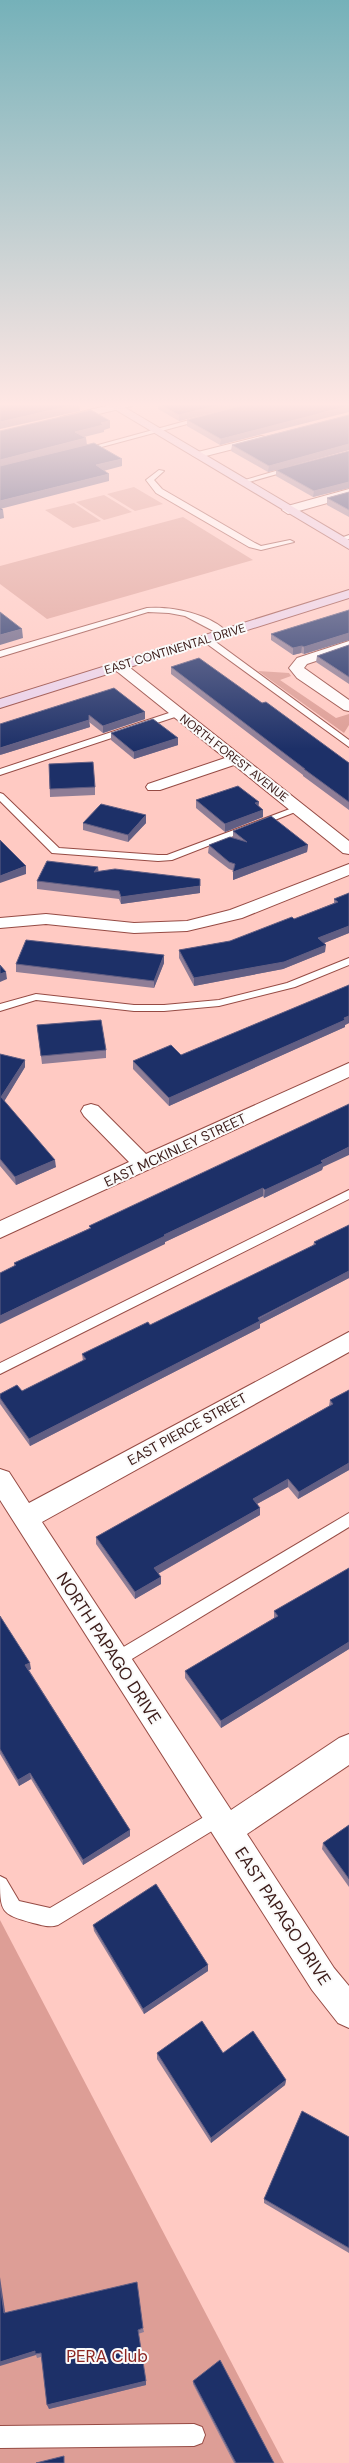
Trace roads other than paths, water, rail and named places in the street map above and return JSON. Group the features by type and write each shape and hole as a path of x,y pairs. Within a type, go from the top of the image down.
{"street":[{"path":"305,519 346,541"},
{"name":"EAST CONTINENTAL DRIVE","path":"0,704 349,594"},
{"path":"349,645 307,658 296,668 302,675 349,707"},
{"name":"NORTH FOREST AVENUE","path":"120,666 349,849"},
{"path":"154,787 236,759"},
{"path":"0,923 46,919 134,928 187,926 236,914 349,869"},
{"name":"EAST MCKINLEY STREET","path":"1,1227 144,1164 349,1069"},
{"path":"91,1111 144,1164"},
{"name":"EAST PIERCE STREET","path":"25,1518 349,1341"},
{"name":"NORTH PAPAGO DRIVE","path":"0,1479 223,1824"},
{"path":"223,1824 349,1748"},
{"name":"EAST PAPAGO DRIVE","path":"223,1824 323,1979 349,2012"}],"lane":[{"path":"207,519 252,545 261,548 290,542"},
{"path":"0,654 147,610 167,608 184,612 224,634"},
{"path":"206,639 349,744"},
{"path":"0,772 178,713"},
{"path":"0,796 56,851 158,858 168,858 298,809"},
{"path":"0,1008 36,997 105,1006 134,1008 164,1008 219,1003 291,985 349,961"},
{"path":"0,1369 349,1194"},
{"path":"116,1660 349,1519"},
{"path":"0,1884 13,1909 51,1918 223,1824"},
{"path":"0,2437 194,2435"}],"park label":[{"name":"PERA Club","path":"107,2356"}]}
